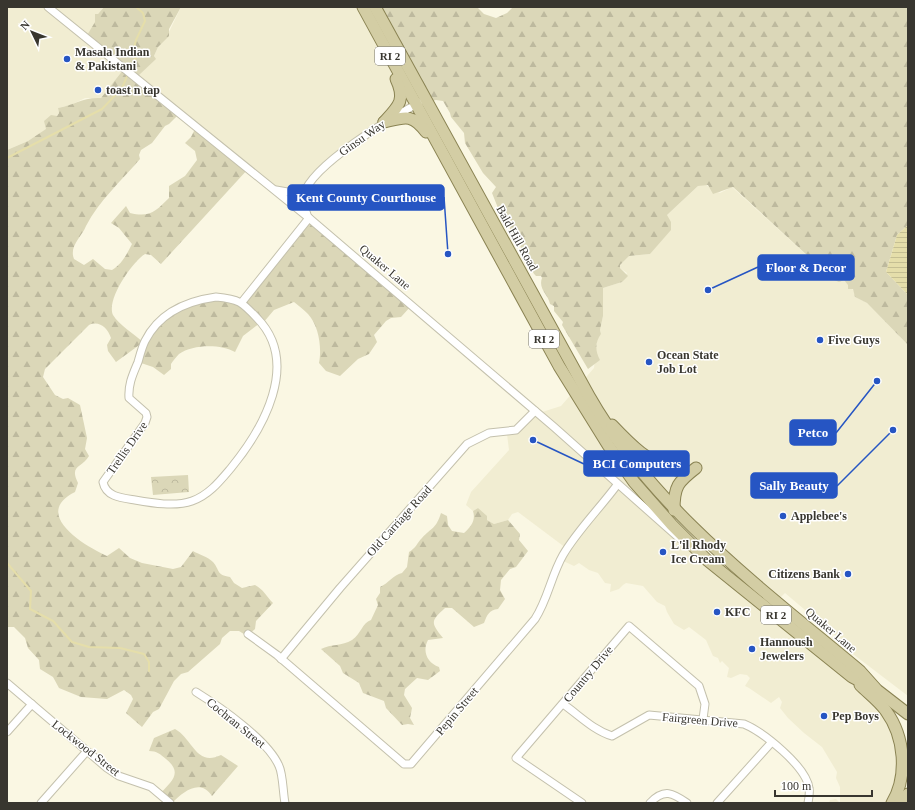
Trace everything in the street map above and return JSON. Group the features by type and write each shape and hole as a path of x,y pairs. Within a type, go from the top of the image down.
{"main road":[{"name":"Quaker Lane","path":"364,7 372,23 422,102 446,157 558,366 608,445 634,482 672,525 726,576 753,596 852,678 877,690"},
{"name":"Bald Hill Road","path":"375,7 422,102 488,214 595,407 611,432 644,476"},
{"path":"372,23 402,91 398,106 384,122"},
{"path":"384,122 404,118 413,118 420,124 446,157"},
{"path":"595,407 646,457 668,468 676,470"},
{"path":"674,510 674,492 677,485 696,468"},
{"name":"Quaker Lane","path":"644,476 674,510 735,566 860,671 877,690 908,714"},
{"path":"726,576 735,566"},
{"path":"852,678 886,711 899,740 902,762 899,786 892,803"},
{"path":"900,803 908,794"}],"street":[{"name":"Quaker Lane","path":"48,7 308,218 585,454 617,485 676,537 700,553"},
{"name":"Ginsu Way","path":"306,188 335,158 384,122 422,102"},
{"path":"242,302 308,218 303,200 306,188 288,193 269,186"},
{"name":"Trellis Drive","path":"216,297 242,302 269,333 273,342 276,359 273,394 264,420 254,437 218,482 197,499 183,504 159,503 121,498 109,493 104,488 103,482 145,423 147,417 146,413 129,398 130,381 145,341 169,313 187,303 216,297"},
{"name":"Old Carriage Road","path":"281,659 340,588 467,444 489,433 516,430 535,411"},
{"name":"Pepin Street","path":"248,634 281,659 404,764 410,764 535,619 544,606 553,577 562,556 617,485"},
{"name":"Country Drive","path":"582,803 516,758 629,626 699,686 705,704 703,719"},
{"name":"Lockwood Street","path":"7,683 86,751 119,776 151,788 170,803"},
{"name":"Cochran Street","path":"196,692 217,705 272,754 280,768 285,803"},
{"path":"7,732 32,704"},
{"name":"Fairgreen Drive","path":"563,704 591,726 604,734 612,736 618,734 638,720 649,715 744,724 752,728 790,759 806,778 810,788 808,803"},
{"path":"717,803 771,743"},
{"path":"41,803 86,751"},
{"path":"650,803 661,795 667,793 674,794 688,803"}],"shaded area":[{"path":"7,7 104,7 98,14 95,15 95,22 123,70 101,98 85,98 71,105 58,108 59,113 47,129 28,141 7,150"},
{"path":"181,7 375,7 422,94 388,120 357,139 303,189 292,193 278,189 137,77 155,59 154,56 158,47 168,34"},
{"path":"704,184 720,193 732,187 834,280 844,280 855,292 855,297 867,303 908,345 908,696 849,651 850,649 844,643 785,593 777,601 645,482 640,480 646,496 766,614 882,709 902,752 891,803 840,803 840,787 836,778 837,772 822,747 804,733 780,708 782,702 779,697 771,703 745,686 750,678 747,675 740,674 731,678 727,677 729,668 722,661 720,663 718,658 713,656 706,640 689,627 684,630 674,624 665,606 657,602 643,586 626,583 619,589 610,592 611,584 605,583 598,573 589,570 579,563 574,566 561,560 566,548 518,512 512,514 508,520 494,524 487,520 478,508 473,511 466,505 471,492 509,450 507,434 533,412 539,413 561,406 594,368 597,339 601,334 600,330 603,316 603,288 622,282 627,273 620,268 620,265 629,256 650,254 667,215 698,186"},
{"path":"908,225 908,295 886,272 897,235"},
{"path":"836,799 840,803 829,803 830,800"}],"green space":[{"path":"104,7 181,7 169,29 169,36 158,47 154,56 156,59 137,77 179,114 165,126 152,143 141,150 139,155 140,159 97,208 74,246 74,259 84,265 93,259 105,269 112,270 119,265 132,244 119,228 111,223 126,206 130,213 143,215 156,210 169,198 169,186 185,176 197,160 195,151 185,143 191,137 196,127 248,169 161,264 151,255 145,254 127,273 113,300 113,315 119,322 143,342 157,323 194,300 240,301 308,218 411,306 401,317 391,318 386,321 374,335 377,342 369,354 358,359 340,376 326,371 319,363 320,344 315,325 308,314 294,302 274,310 263,323 260,323 243,336 235,352 215,346 192,348 179,354 171,364 171,369 164,375 153,367 138,362 142,343 116,362 108,351 107,345 111,338 110,334 100,324 89,325 45,369 43,377 55,395 63,399 68,398 80,405 87,438 85,449 89,456 76,470 75,473 78,483 75,492 63,501 58,510 60,519 66,528 87,545 107,556 119,548 130,558 142,563 173,569 181,567 193,551 211,560 222,575 230,577 234,583 242,588 255,585 263,591 273,603 256,621 255,629 247,636 239,631 230,631 222,638 220,644 188,672 181,674 174,681 159,709 153,712 142,727 126,713 133,699 131,695 124,690 107,699 81,697 59,688 53,677 40,669 39,660 28,648 25,638 14,627 7,627 7,150 28,141 46,129 44,121 51,115 57,116 59,113 58,108 84,100 101,98 123,70 86,37 95,22 95,14 98,14"},
{"path":"375,7 477,7 484,14 496,18 507,13 513,7 908,7 908,225 897,235 886,272 908,295 908,345 867,303 855,297 853,289 848,289 848,285 844,280 839,282 834,280 733,187 713,194 708,185 698,186 667,215 671,222 671,230 650,254 629,256 620,265 620,268 628,276 622,282 603,288 603,316 600,330 601,334 596,347 600,360 588,369 562,325 563,322 554,311 554,306 550,304 541,285 541,276 536,276 534,273 520,243 512,235 510,224 498,208 492,193 496,187 483,173 465,143 464,133 451,117 443,101 436,100 426,103"},
{"path":"188,475 189,492 153,495 151,477"},
{"path":"478,508 487,516 487,520 494,524 508,520 520,534 519,540 528,551 516,567 510,569 501,580 500,590 505,599 498,609 492,610 489,613 484,623 474,627 452,608 445,608 437,616 434,625 443,638 428,640 426,644 426,652 431,663 439,667 440,671 428,680 417,678 405,689 404,695 412,708 410,718 414,725 402,725 386,708 384,701 363,693 359,683 343,673 340,666 321,649 352,640 358,635 368,621 371,620 378,605 376,599 380,593 380,587 396,575 402,573 407,567 409,552 435,525 441,513 447,516 448,525 452,531 464,533 472,523 474,517 473,511"},
{"path":"175,729 181,733 200,755 213,758 221,755 238,766 212,796 202,788 197,787 186,791 172,803 160,794 172,781 175,773 174,769 171,764 160,754 149,751 154,738"}],"waterway":[{"path":"130,70 136,57 134,48 136,40 145,21 143,13 136,7"},
{"path":"7,158 102,109 122,88 128,74"},
{"path":"7,563 31,591 30,609 53,621 72,642 89,647 120,648 144,654 149,662 149,671"}],"place":[{"name":"Masala Indian & Pakistani","path":"67,59"},
{"name":"toast n tap","path":"98,90"},
{"name":"Kent County Courthouse","path":"448,254"},
{"name":"Floor & Decor","path":"708,290"},
{"name":"Five Guys","path":"820,340"},
{"name":"Ocean State Job Lot","path":"649,362"},
{"name":"Petco","path":"877,381"},
{"name":"Sally Beauty","path":"893,430"},
{"name":"BCI Computers","path":"533,440"},
{"name":"Applebee's","path":"783,516"},
{"name":"L'il Rhody Ice Cream","path":"663,552"},
{"name":"Citizens Bank","path":"848,574"},
{"name":"KFC","path":"717,612"},
{"name":"Hannoush Jewelers","path":"752,649"},
{"name":"Pep Boys","path":"824,716"}]}
